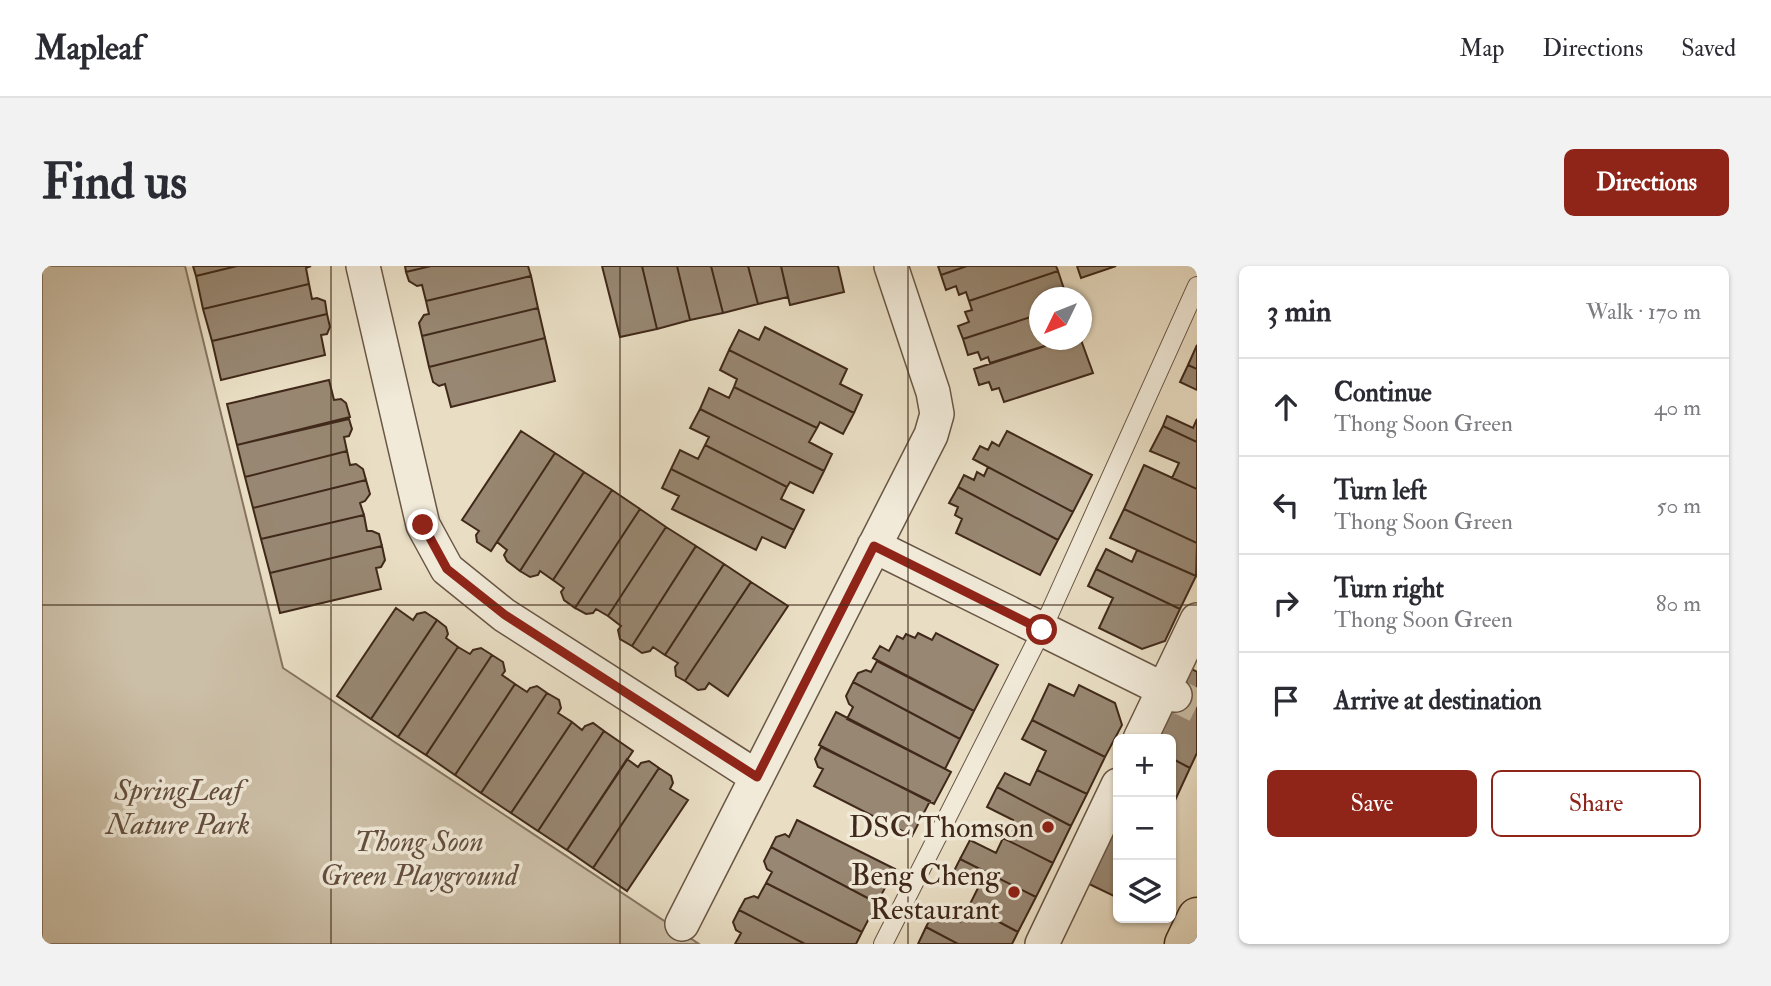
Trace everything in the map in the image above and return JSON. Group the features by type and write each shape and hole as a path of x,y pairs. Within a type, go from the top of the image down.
{"main road":[{"path":"1184,944 1197,917"}],"street":[{"path":"363,266 423,525 447,569 505,615 757,777"},
{"path":"682,924 931,435 937,414 933,392 891,266"},
{"path":"874,546 1169,693"},
{"path":"1143,734 1169,693 1197,620"},
{"path":"1042,944 1113,795"}],"lane":[{"path":"883,944 1042,630 1197,286"}],"green space":[{"name":"SpringLeaf Nature Park","path":"42,266 185,266 283,668 699,944 42,944"}],"building":[{"path":"193,266 237,266 196,276"},
{"path":"237,266 311,266 306,268 309,284 203,309 196,276"},
{"path":"405,266 431,266 406,272"},
{"path":"431,266 528,266 531,276 426,301 422,285 417,286 409,281 406,272"},
{"path":"602,266 642,266 657,329 620,337"},
{"path":"642,266 677,266 690,320 657,329"},
{"path":"677,266 711,266 723,313 690,320"},
{"path":"711,266 748,266 758,304 723,313"},
{"path":"748,266 781,266 788,297 758,304"},
{"path":"781,266 838,266 844,292 790,305"},
{"path":"938,266 967,266 941,275"},
{"path":"967,266 1056,266 1058,271 969,301 966,292 959,295 956,286 946,290 941,275"},
{"path":"1077,266 1116,266 1081,278"},
{"path":"1058,271 1063,287 1029,287 1029,318 963,339 958,326 969,322 965,312 972,310 969,301"},
{"path":"531,276 538,308 422,336 419,323 424,315 429,314 426,301"},
{"path":"309,284 312,299 325,301 327,314 212,341 203,309"},
{"path":"538,308 545,338 429,367 422,336"},
{"path":"327,314 330,327 327,334 321,335 325,355 221,380 212,341"},
{"path":"1029,318 1029,350 1032,350 990,363 988,357 981,360 978,352 968,355 963,339"},
{"path":"765,327 847,369 840,384 862,395 854,413 729,350 739,330 759,340"},
{"path":"545,338 555,381 451,407 445,384 439,386 433,382 429,367"},
{"path":"1197,345 1197,369 1188,365"},
{"path":"729,350 854,413 843,434 820,422 817,428 734,387 737,379 720,370"},
{"path":"1033,350 1085,350 1093,373 1004,402 999,388 992,390 989,382 979,385 974,369"},
{"path":"1188,365 1197,369 1197,390 1180,382"},
{"path":"329,380 334,400 341,399 346,403 350,417 237,445 227,404"},
{"path":"734,387 817,428 809,442 832,454 824,471 700,409 709,388 729,398"},
{"path":"700,409 824,471 813,493 790,482 787,487 705,445 709,437 690,428"},
{"path":"1167,416 1193,428 1197,419 1197,442 1163,426"},
{"path":"349,419 352,429 349,436 344,437 347,451 245,477 237,445"},
{"path":"1163,426 1197,442 1197,489 1172,478 1179,463 1150,451"},
{"path":"521,431 555,453 491,551 477,542 476,535 479,531 462,520"},
{"path":"1007,431 1092,475 1073,512 973,459 980,446 988,450 992,442 999,446"},
{"path":"705,445 787,487 781,499 804,510 794,530 671,469 680,450 698,459"},
{"path":"347,451 350,465 356,464 363,469 366,480 253,508 245,477"},
{"path":"555,453 584,472 520,571 507,561 504,555 507,550 497,542"},
{"path":"1144,465 1197,489 1197,543 1124,509"},
{"path":"988,467 1073,512 1058,540 958,487 964,475 974,480 977,472 984,476"},
{"path":"671,469 794,530 785,548 762,537 756,550 672,509 679,496 662,488"},
{"path":"584,472 612,490 553,580 540,571 538,575 530,577 520,571"},
{"path":"366,480 370,494 360,503 364,515 261,539 253,508"},
{"path":"958,487 1058,540 1040,575 956,533 962,519 955,515 958,507 949,503"},
{"path":"612,490 640,509 575,608 564,600 561,592 564,588 553,580"},
{"path":"640,509 666,527 608,616 596,609 593,613 586,614 575,608"},
{"path":"1124,509 1197,543 1196,576 1110,538"},
{"path":"364,515 367,531 379,534 382,546 270,573 261,539"},
{"path":"666,527 696,546 632,646 620,639 618,630 621,626 608,616"},
{"path":"382,546 385,560 381,567 376,568 381,589 280,613 270,573"},
{"path":"696,546 724,564 665,655 653,647 642,653 632,646"},
{"path":"1106,549 1132,562 1137,550 1196,576 1180,609 1096,569"},
{"path":"724,564 751,582 685,681 676,676 675,667 678,663 665,655"},
{"path":"1096,569 1180,609 1165,641 1142,649 1099,628 1113,598 1088,586"},
{"path":"751,582 788,606 728,696 709,683 705,689 698,690 685,681"},
{"path":"396,608 413,620 417,614 425,612 437,620 371,719 337,696"},
{"path":"437,620 446,627 446,638 458,647 398,737 371,719"},
{"path":"918,633 932,640 936,633 998,665 974,711 873,658 880,646 889,651 897,636 903,639 906,634 915,638"},
{"path":"458,647 470,654 481,648 492,655 426,755 398,737"},
{"path":"492,655 503,662 505,671 502,675 515,684 455,775 426,755"},
{"path":"877,661 974,711 960,739 853,682 858,673 866,670 871,672"},
{"path":"1188,667 1197,672 1197,753 1190,768 1176,761 1176,734 1156,734"},
{"path":"853,682 960,739 945,769 847,719 853,707 846,696"},
{"path":"515,684 527,692 537,686 547,693 481,793 455,775"},
{"path":"1049,684 1074,696 1079,685 1115,703 1122,725 1117,734 1113,734 1113,742 1105,757 1032,720"},
{"path":"547,693 559,700 561,708 558,713 572,722 511,813 481,793"},
{"path":"836,712 951,772 934,804 819,745"},
{"path":"1032,720 1105,757 1087,794 1037,770 1046,751 1022,739"},
{"path":"572,722 582,730 593,723 604,731 538,831 511,813"},
{"path":"604,731 633,751 567,850 538,831"},
{"path":"821,747 930,801 912,836 814,786 823,769 818,767 815,759"},
{"path":"627,759 638,767 649,761 659,768 593,868 567,850"},
{"path":"1176,761 1190,768 1176,798"},
{"path":"659,768 671,776 673,783 670,789 688,800 627,891 593,868"},
{"path":"1037,770 1087,794 1071,826 997,787 1005,773 1030,785"},
{"path":"997,787 1071,826 1053,863 1003,838 1013,820 987,807"},
{"path":"797,820 895,869 877,903 771,847 776,837 785,834 789,837"},
{"path":"1113,828 1113,896 1087,883"},
{"path":"1003,838 1053,863 1036,897 960,859 970,840 996,853"},
{"path":"771,847 877,903 862,932 766,883 772,872 767,869 764,861"},
{"path":"960,859 1036,897 1018,932 969,906 978,888 952,875"},
{"path":"766,883 862,932 856,944 805,944 739,910 745,899 754,896 758,898"},
{"path":"969,906 1018,932 1012,944 958,944 926,927 935,909 960,922"},
{"path":"739,910 805,944 735,944 741,933 736,930 733,922"},
{"path":"926,927 958,944 918,944"}],"tunnel":[{"path":"1175,695 1197,706"}],"place":[{"name":"DSC Thomson","path":"1048,827"},
{"name":"Beng Cheng Restaurant","path":"1014,892"}],"route":[{"path":"423,525 447,569 505,615 757,777 874,546 1042,630"}],"park label":[{"name":"Thong Soon Green Playground","path":"419,858"}]}
